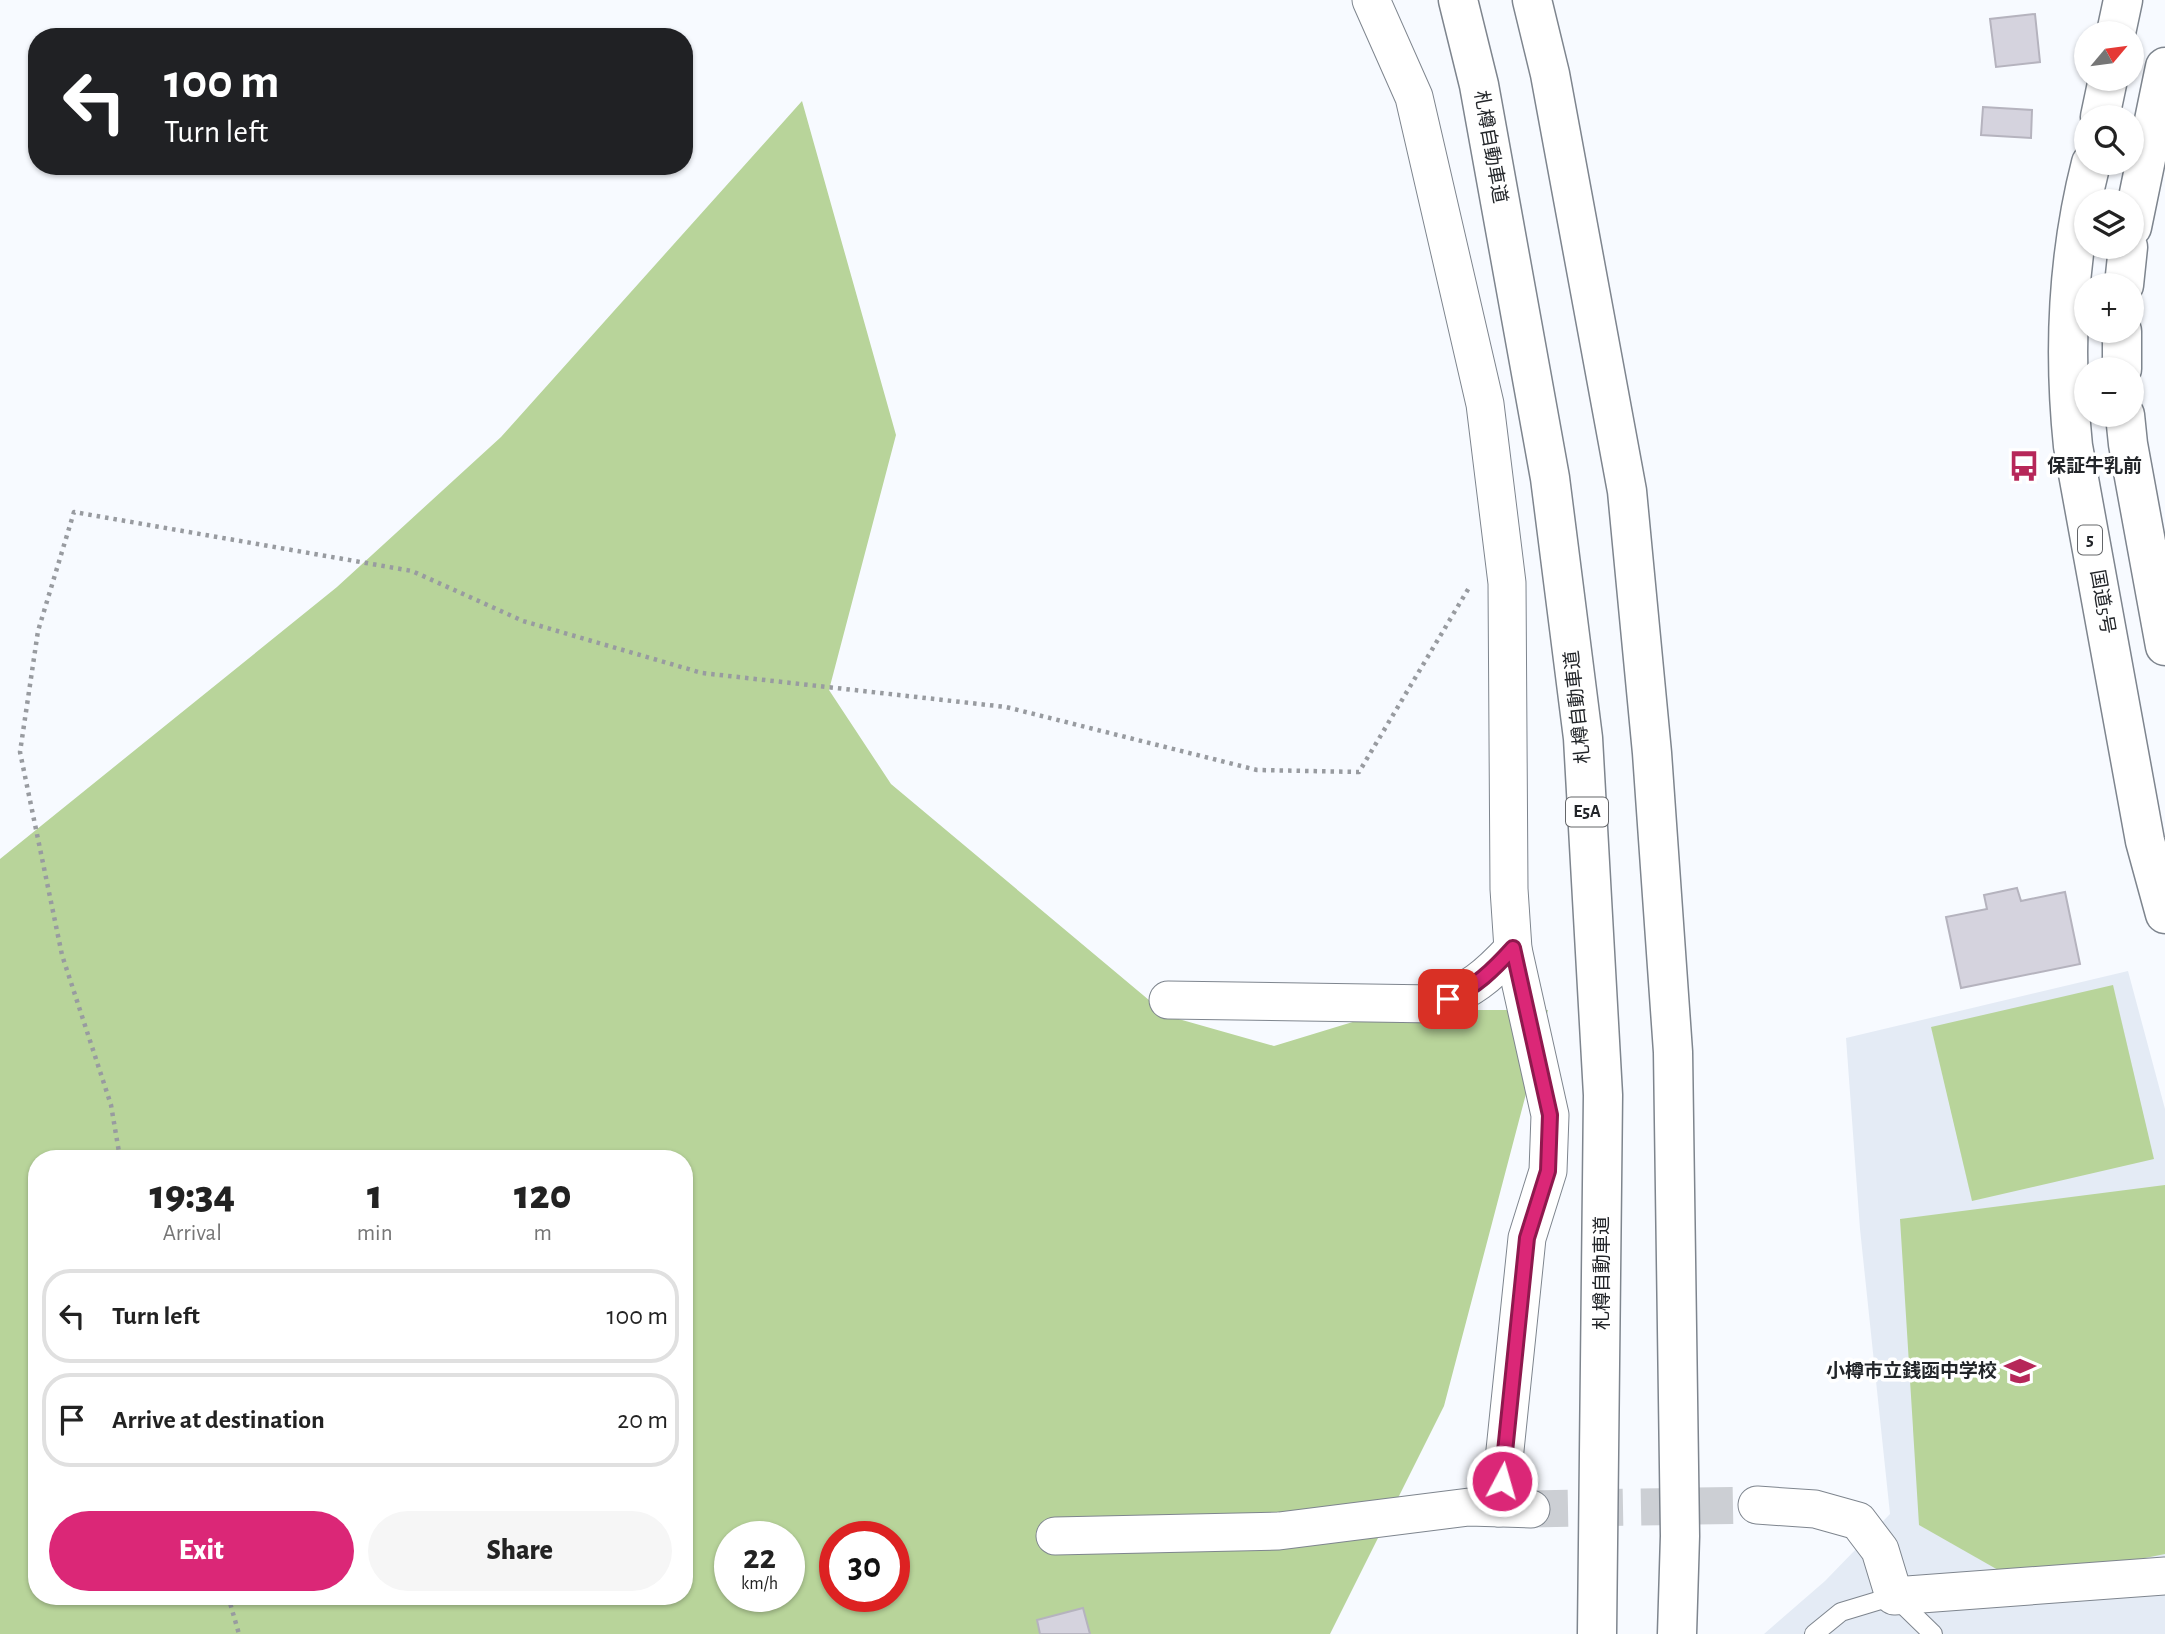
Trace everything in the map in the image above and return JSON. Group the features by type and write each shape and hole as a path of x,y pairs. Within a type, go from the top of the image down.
{"highway":[{"name":"札樽自動車道","path":"1458,0 1479,85 1550,478 1583,738 1603,1095 1597,1634"},
{"path":"1532,0 1550,74 1627,491 1652,753 1673,1052 1680,1536 1677,1634"},
{"path":"2119,21 2123,0"},
{"path":"2140,189 2165,67"},
{"name":"国道5号","path":"2088,175 2073,247 2068,295 2066,345 2069,408 2073,446 2145,841 2165,914"},
{"path":"2126,427 2165,646"}],"street":[{"path":"1055,1536 1279,1531 1469,1507 1515,1509 1527,1238 1548,1171 1550,1115 1513,948 1509,889 1507,583 1485,404 1414,97 1371,0"},
{"path":"1168,1000 1435,1004 1461,994 1480,981 1513,948"},
{"path":"1757,1505 1815,1509 1858,1521 1880,1550 1894,1596 2165,1576"}],"lane":[{"path":"1814,1634 1841,1612 1894,1596 1933,1634"}],"path":[{"path":"119,1150 111,1105 62,955 20,752 38,631 74,512 412,571 523,621 702,673 1006,707 1257,770 1283,771 1359,772 1501,535"},
{"path":"231,1605 239,1634"}],"shaded area":[{"name":"小樽市立銭函中学校","path":"2128,971 2165,1109 2165,1634 1764,1634 1825,1581 1890,1514 1860,1229 1846,1038"}],"green space":[{"path":"802,101 896,435 829,690 891,784 1168,1016 1274,1046 1392,1010 1548,1010 1444,1406 1330,1634 0,1634 0,859 337,587 501,437"},
{"path":"2113,985 2154,1159 1972,1201 1931,1027"},
{"path":"2165,1185 2165,1554 2021,1583 1919,1525 1900,1219"}],"building":[{"path":"2035,14 2040,62 1996,67 1990,19"},
{"path":"1983,107 2032,110 2031,138 1981,135"},
{"path":"2017,888 2021,901 2065,892 2080,964 1961,988 1946,917 1987,909 1984,895"},
{"path":"1083,1608 1090,1634 1040,1634 1037,1620"}],"tunnel":[{"path":"1531,1509 1757,1505"}],"place":[{"name":"保証牛乳前","path":"2024,466"},
{"name":"小樽市立銭函中学校","path":"2020,1371"}],"route":[{"path":"1448,999 1461,994 1489,974 1513,948 1550,1115 1548,1171 1527,1238 1502,1481"}]}
